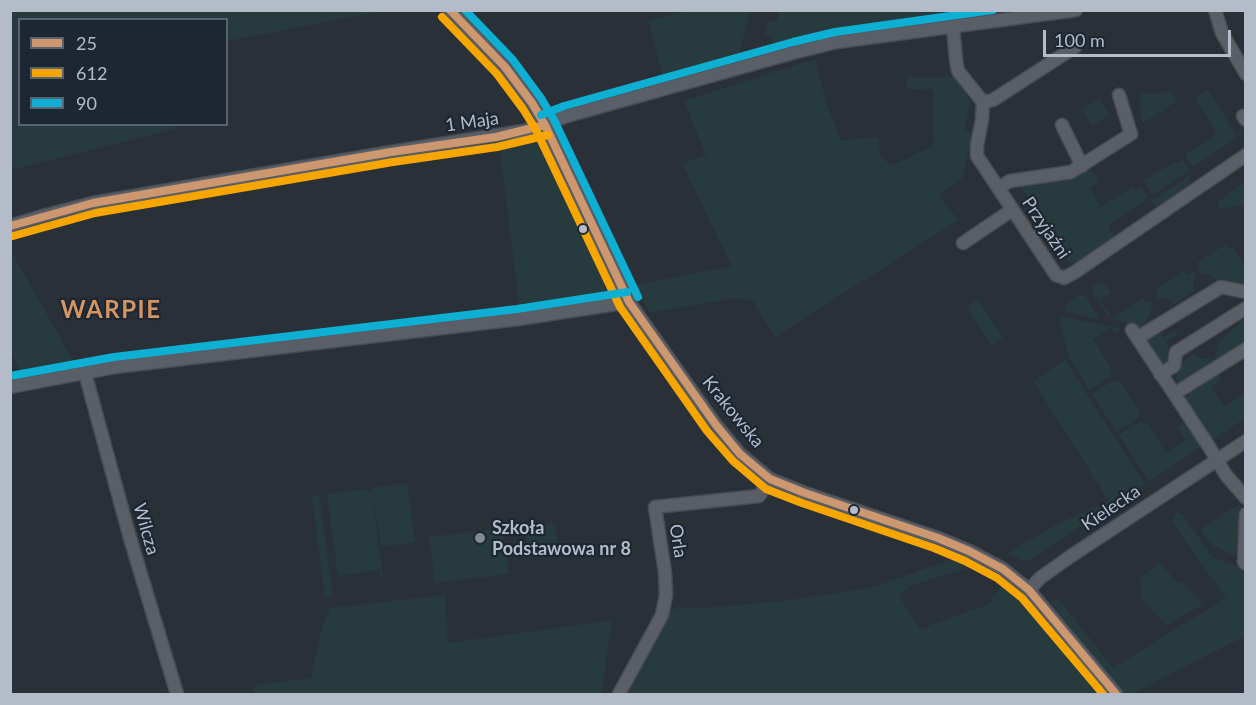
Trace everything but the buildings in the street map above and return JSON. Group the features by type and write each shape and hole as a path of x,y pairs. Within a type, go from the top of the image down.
{"street":[{"name":"Krakowska","path":"450,10 505,67 532,103 545,125 629,302 740,454 770,480 938,538 1003,569 1029,590 1116,694"},
{"name":"1 Maja","path":"10,226 93,203 391,152 524,132 567,116 814,48 851,40 1076,10"},
{"path":"1215,10 1222,33 1245,74"},
{"path":"953,27 958,71 983,102 993,99 1075,47"},
{"path":"998,188 1010,181 1071,172 1131,134 1119,95"},
{"name":"Przyjaźni","path":"983,102 977,156 1056,275 1064,278 1245,155"},
{"path":"1062,125 1082,166"},
{"path":"963,243 1012,210"},
{"path":"1245,292 1221,287 1135,334 1226,475 1245,498"},
{"path":"10,387 115,367 518,319 629,302"},
{"path":"1160,374 1174,366 1176,352 1245,308"},
{"path":"1174,394 1245,349"},
{"name":"Wilcza","path":"85,373 130,538 177,694"},
{"name":"Kielecka","path":"1029,590 1040,578 1064,561 1245,441"},
{"name":"Orla","path":"619,694 662,615 666,595 655,507 759,496 770,480"},
{"path":"1245,514 1245,564"}],"green space":[{"path":"11,10 382,10 228,41 228,18 18,18 18,126 174,126 175,129 11,170"},
{"path":"687,11 750,11 737,62 665,83 648,21"},
{"path":"779,11 1011,11 821,39 759,57 762,44 771,46 773,37 764,35 768,20 777,22"},
{"path":"815,59 827,105 841,140 878,137 880,156 892,166 934,145 933,90 907,89 906,77 956,77 970,100 965,130 972,134 963,177 939,195 958,220 775,337 753,301 735,298 650,313 634,285 732,266 682,164 706,155 684,101"},
{"path":"1208,90 1237,136 1245,132 1193,167 1186,158 1188,157 1186,154 1217,134 1195,98"},
{"path":"1172,92 1177,101 1142,124 1139,94"},
{"path":"1100,98 1109,115 1092,126 1081,109"},
{"path":"538,143 546,146 612,287 612,291 608,294 519,304 500,149"},
{"path":"1183,160 1190,170 1152,195 1144,180 1174,162 1176,164"},
{"path":"1089,166 1099,182 1090,188 1101,207 1132,187 1134,191 1141,187 1149,197 1108,226 1115,237 1075,264 1069,263 1020,186 1058,178 1061,182"},
{"path":"1189,176 1189,184 1185,190 1157,209 1151,201"},
{"path":"1245,182 1245,206 1219,208 1218,202"},
{"path":"1226,244 1229,248 1232,246 1245,267 1245,287 1217,281 1210,275 1201,274 1197,269 1199,267 1197,263"},
{"path":"10,247 74,362 20,371 11,350"},
{"path":"1184,271 1187,275 1193,271 1196,277 1193,282 1194,291 1174,304 1167,298 1157,299 1155,296 1158,294 1155,290"},
{"path":"1101,283 1112,292 1100,300 1112,318 1143,298 1146,303 1151,300 1151,313 1142,327 1109,318 1092,292 1093,286"},
{"path":"1081,295 1085,295 1098,316 1097,319 1065,311 1066,305"},
{"path":"978,299 1003,338 991,345 967,306"},
{"path":"1061,316 1122,329 1115,333 1111,328 1093,339 1112,369 1109,371 1112,376 1089,390 1069,357 1059,319"},
{"path":"1245,318 1245,344 1217,361 1215,356 1218,343"},
{"path":"1159,330 1164,337 1175,331 1177,335 1166,341 1172,362 1161,363 1147,342 1147,339"},
{"path":"1195,353 1203,359 1211,358 1214,363 1179,386 1176,380 1178,365"},
{"path":"1065,360 1145,484 1028,561 1024,561 1007,553 1057,524 1109,501 1033,381"},
{"path":"1219,375 1222,379 1211,387 1224,407 1245,393 1245,418 1211,441 1186,407 1186,398 1193,388"},
{"path":"1114,380 1116,382 1120,380 1140,412 1137,414 1139,417 1116,432 1092,394"},
{"path":"1141,421 1144,425 1147,423 1166,453 1186,441 1177,427 1185,422 1200,447 1149,482 1119,435"},
{"path":"407,483 415,542 381,547 372,488"},
{"path":"368,489 368,493 372,492 383,576 380,576 378,560 379,570 338,576 327,494"},
{"path":"319,495 333,597 325,598 312,496"},
{"path":"1241,503 1239,553 1233,555 1212,545 1200,530"},
{"path":"1176,512 1183,515 1211,555 1239,567 1245,575 1245,636 1132,694 1124,694 1050,602 1058,598 1113,668 1226,598 1172,522"},
{"path":"555,523 559,555 528,558 525,527"},
{"path":"503,528 509,574 435,583 429,537"},
{"path":"950,560 973,567 911,585 899,596 920,629 989,604 1002,584 1023,603 1102,694 623,694 669,609 783,601 862,589"},
{"path":"1160,562 1176,582 1180,581 1203,604 1167,625 1142,599 1140,578"},
{"path":"445,595 448,643 612,620 601,694 253,694 255,685 311,678 322,627 330,608"}],"transit line":[{"name":"25","path":"450,10 505,67 532,103 545,125 629,302 716,425 740,454 770,479 938,538 1003,569 1029,590 1116,694"},
{"name":"90","path":"465,10 513,60 541,98 554,120 638,297"},
{"name":"90","path":"541,115 564,106 835,32 993,10"},
{"name":"612","path":"442,17 497,74 523,109 536,130 620,307 707,431 733,461 766,489 934,548 997,578 1022,598 1103,694"},
{"name":"25","path":"10,226 93,203 391,152 496,137 545,125"},
{"name":"612","path":"13,236 95,213 393,162 497,147 548,135"},
{"name":"90","path":"10,376 114,357 517,309 627,292"}],"place":[{"name":"Szkoła Podstawowa nr 8","path":"480,538"}],"district":[{"name":"WARPIE","path":"111,310"}]}
